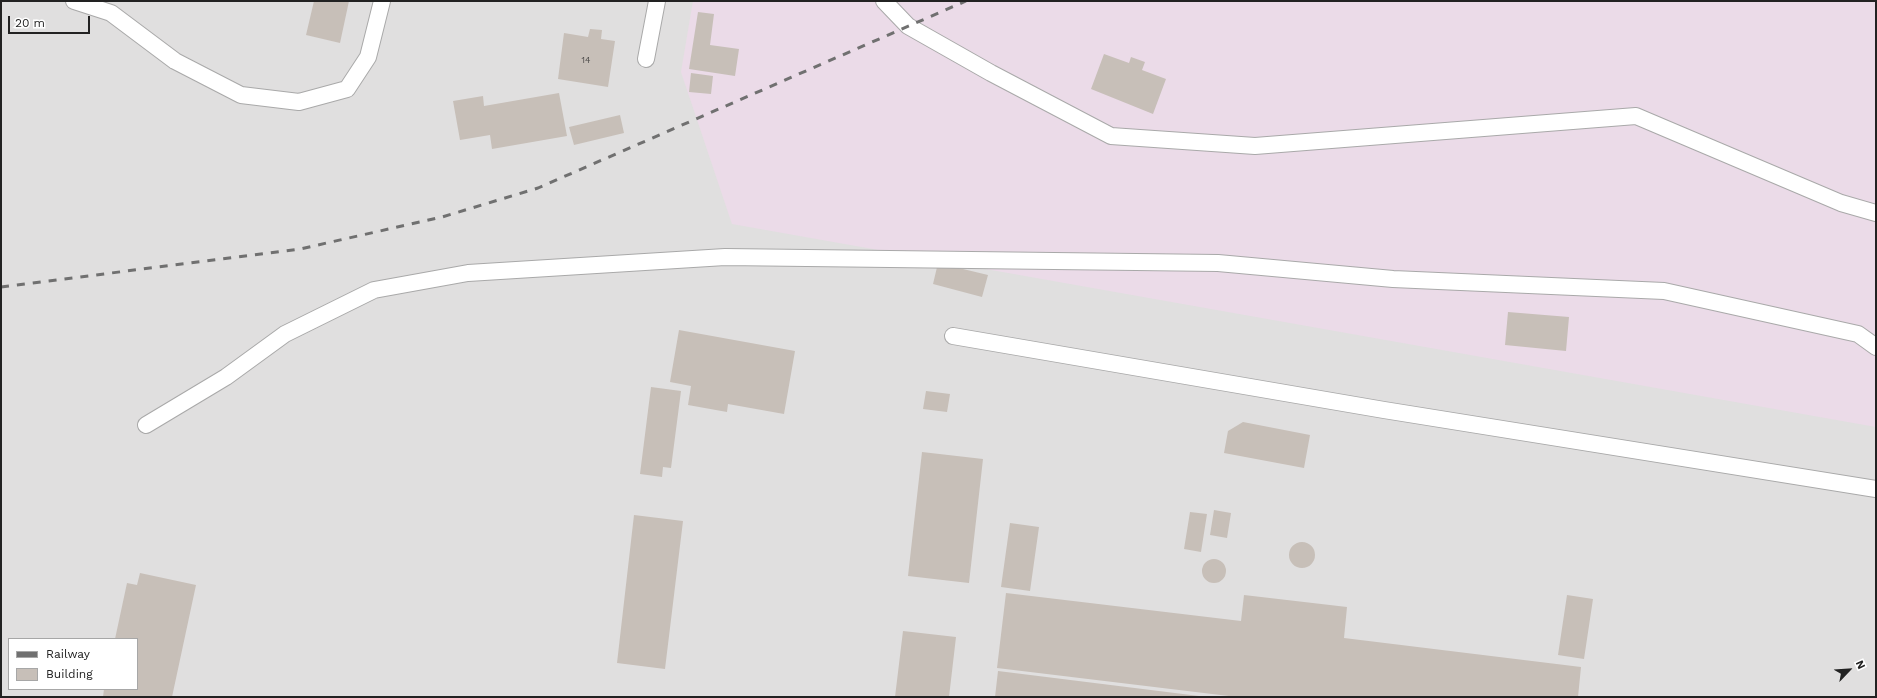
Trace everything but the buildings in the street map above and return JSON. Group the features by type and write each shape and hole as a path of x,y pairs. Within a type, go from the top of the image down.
{"lane":[{"path":"74,1 111,13 176,62 240,95 299,102 347,88 368,57 382,1"},
{"path":"646,59 657,1"},
{"path":"884,1 908,26 991,73 1111,136 1255,146 1636,116 1841,203 1876,213"},
{"path":"146,425 226,377 285,334 374,290 468,273 725,257 1218,263 1393,278 1664,290 1858,334 1876,346"},
{"path":"953,336 1384,410 1876,489"}],"shaded area":[{"path":"1,1 1876,1 1876,697 1,697"},
{"path":"693,1 1876,1 1876,427 732,224 681,72"}],"railway":[{"path":"1,287 300,249 442,217 538,188 966,1"}]}
